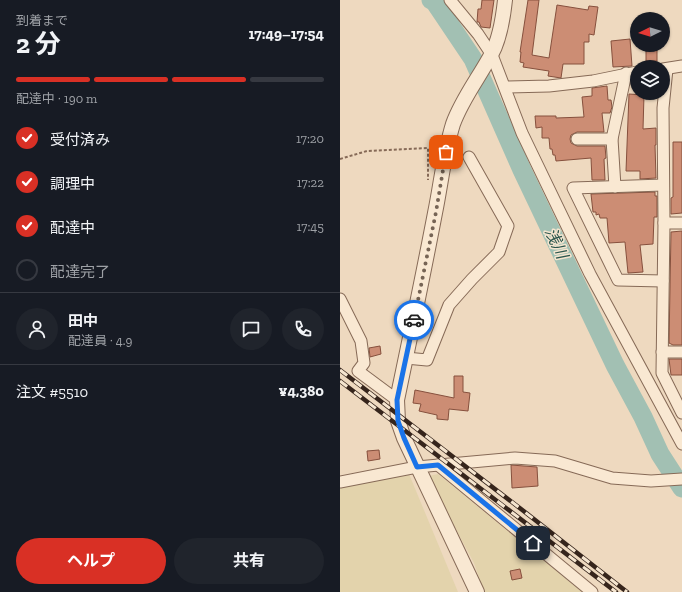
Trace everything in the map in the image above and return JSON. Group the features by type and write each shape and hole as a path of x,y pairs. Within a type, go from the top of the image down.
{"street":[{"path":"450,0 478,34 505,87 522,133 590,274 682,444"},
{"path":"459,12 460,0"},
{"path":"477,592 404,438 398,421 397,400 436,212 446,152 453,125 463,100 490,57 498,39 505,0"},
{"path":"670,68 682,66"},
{"path":"505,87 593,81 630,72"},
{"path":"615,187 612,140 630,76"},
{"path":"663,100 664,223 662,373 682,413"},
{"path":"577,139 612,140"},
{"path":"406,358 428,360 449,305 499,252 508,226 469,157"},
{"path":"663,185 573,188 618,280 663,281"},
{"path":"664,223 682,223"},
{"path":"340,299 361,341 364,363 358,371 397,400"},
{"path":"662,352 682,352"},
{"path":"340,482 417,467 489,460 534,458 561,462 612,478 651,481 682,479"},
{"path":"438,465 592,592"}],"path":[{"path":"340,159 367,152 428,148 428,185"}],"shaded area":[{"path":"409,474 458,592 340,592 340,488"},
{"path":"438,474 582,592 484,592 474,563 432,485 429,476"}],"building":[{"path":"482,0 494,0 490,28 481,27 479,22 477,22 478,9 481,9"},
{"path":"528,0 539,0 532,55 549,58 557,5 588,10 589,6 598,7 594,35 589,34 589,42 584,42 584,64 563,64 561,78 548,76 549,71 523,67 524,63 520,62 520,52"},
{"path":"630,39 632,60 630,60 630,66 613,67 611,41"},
{"path":"646,52 657,52 657,60 646,60"},
{"path":"607,86 608,100 611,100 612,107 610,113 602,113 604,132 577,132 571,135 570,139 571,143 577,146 605,146 605,180 592,180 591,158 556,161 552,149 550,149 549,138 542,138 542,127 536,128 535,116 556,116 556,118 584,117 582,97 592,96 592,88"},
{"path":"629,94 630,100 644,100 643,129 656,128 656,178 640,179 640,171 626,171"},
{"path":"673,142 682,142 682,213 671,214 671,198 673,197"},
{"path":"655,192 655,196 657,196 657,217 654,217 653,244 640,245 643,272 628,273 625,242 609,243 607,218 600,218 599,214 596,215 596,212 593,212 591,194"},
{"path":"682,231 682,345 673,345 669,343 671,232"},
{"path":"380,346 381,354 370,357 369,348"},
{"path":"669,359 682,359 682,375 671,375"},
{"path":"454,376 463,376 463,392 470,393 468,411 449,409 448,420 437,419 437,415 419,411 421,404 413,403 415,390 454,398"},
{"path":"379,450 380,459 368,461 367,451"},
{"path":"511,465 537,467 538,486 512,488"},
{"path":"520,569 522,578 512,580 510,571"}],"waterway":[{"name":"浅川","path":"431,0 434,1 473,59 522,170 615,365 643,417 660,454 682,488"}],"railway":[{"path":"340,370 627,592"},
{"path":"340,381 616,592"}],"way so far":[{"path":"414,320 436,212 446,152"}],"route":[{"path":"414,320 397,400 398,421 417,467 438,465 533,543"}]}
